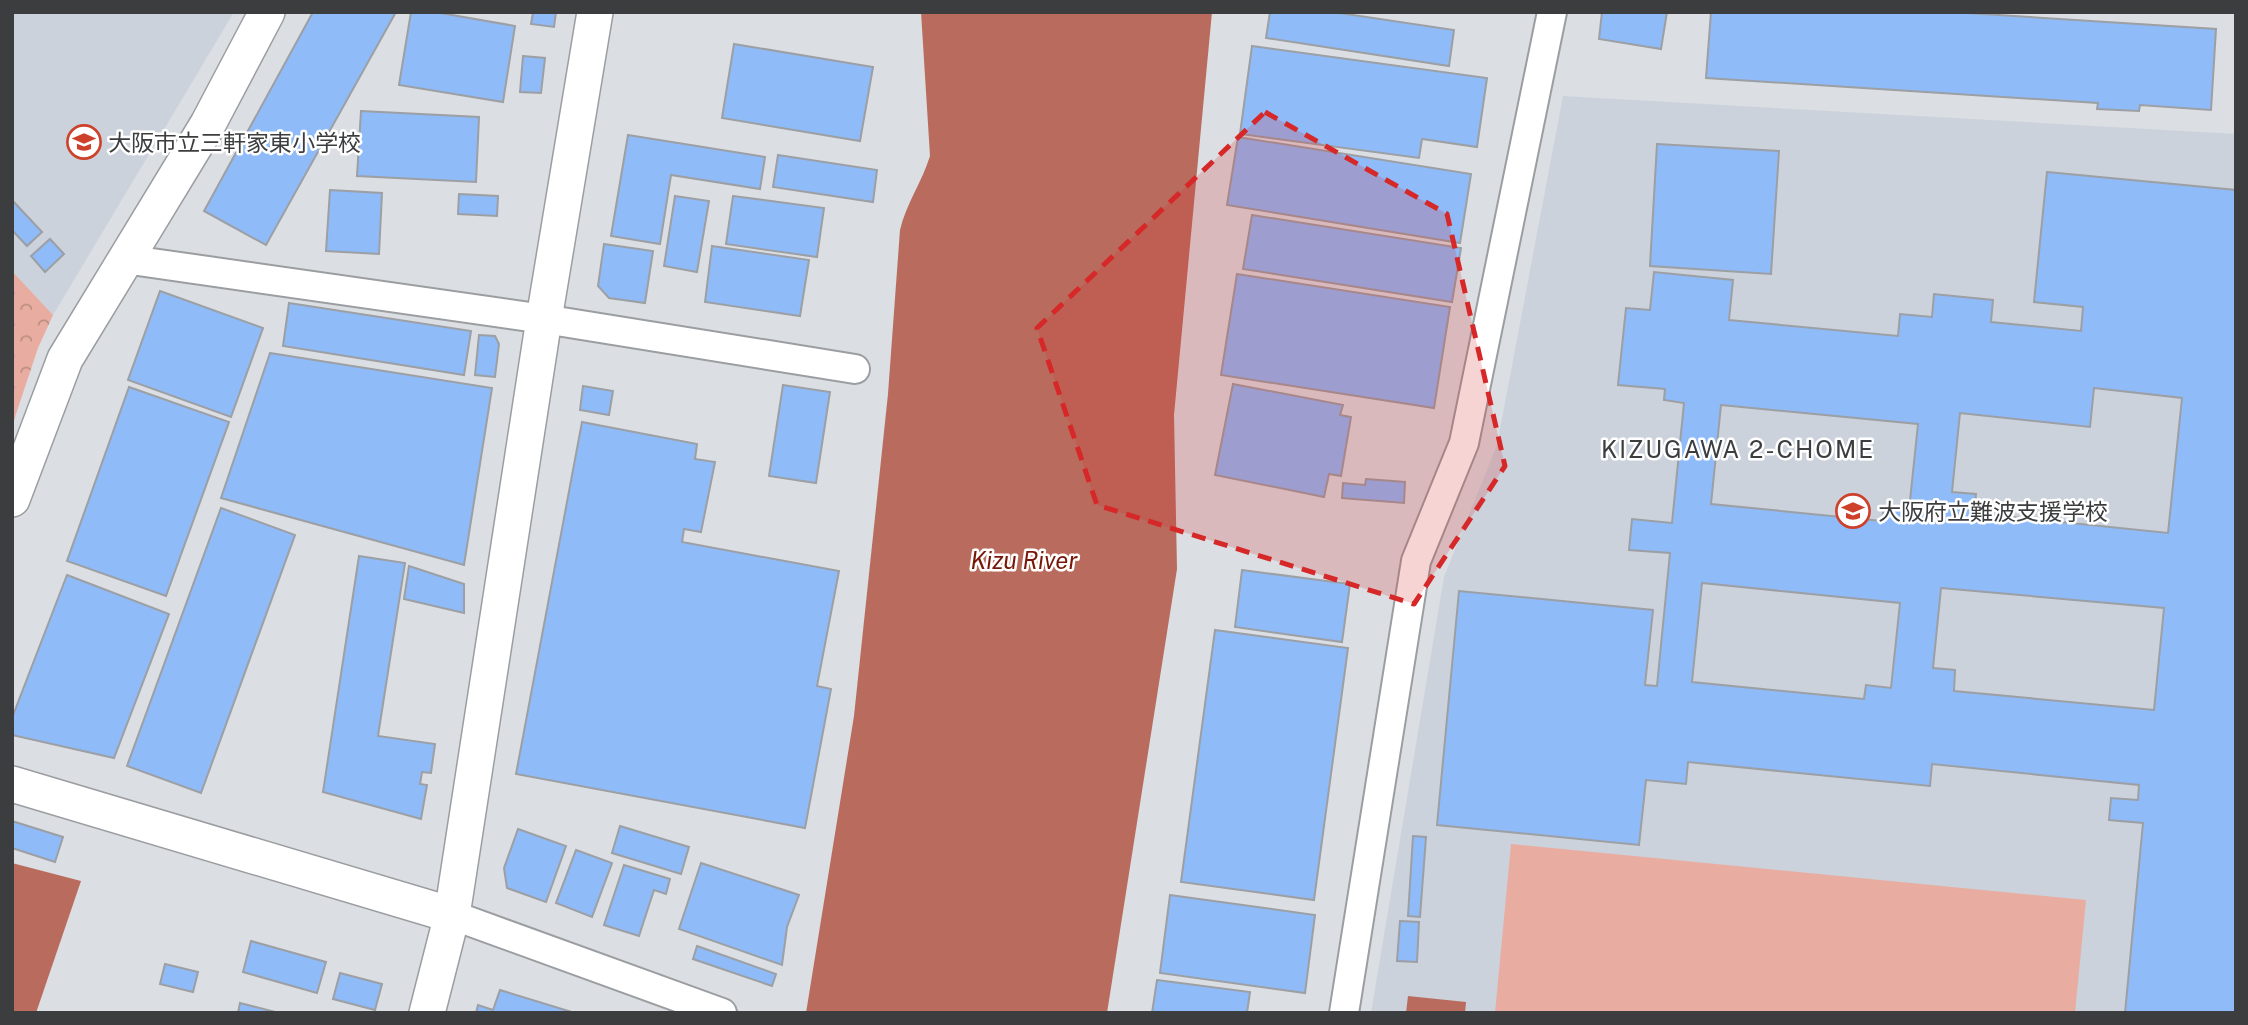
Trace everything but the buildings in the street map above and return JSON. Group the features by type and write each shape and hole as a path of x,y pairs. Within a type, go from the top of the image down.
{"street":[{"path":"12,499 65,359 208,124 267,12"},
{"path":"427,1013 452,915 594,12"},
{"path":"1344,1013 1416,561 1464,443 1552,12"},
{"path":"124,260 544,319 855,369"},
{"path":"12,784 452,915 722,1013"}],"highlighted area":[{"path":"1265,112 1447,214 1505,466 1414,604 1097,505 1037,328"}],"shaded area":[{"name":"大阪市立三軒家東小学校","path":"12,12 234,12 53,315 12,271"},
{"name":"大阪府立難波支援学校","path":"1563,96 2236,134 2236,1013 1371,1013 1444,577 1497,445"}],"green space":[{"path":"12,271 53,315 38,348 12,426"},
{"path":"1511,844 2086,900 2075,1013 1495,1013"}],"water":[{"name":"Kizu River","path":"921,12 1212,12 1174,415 1177,569 1107,1013 806,1013 854,716 888,394 900,230 930,156"},
{"path":"12,863 81,881 36,1013 12,1013"},
{"path":"1408,996 1466,1002 1465,1013 1406,1013"}],"place":[{"name":"大阪市立三軒家東小学校","path":"84,142"},
{"name":"大阪府立難波支援学校","path":"1853,511"}],"district":[{"name":"KIZUGAWA 2-CHOME","path":"1738,449"}]}
